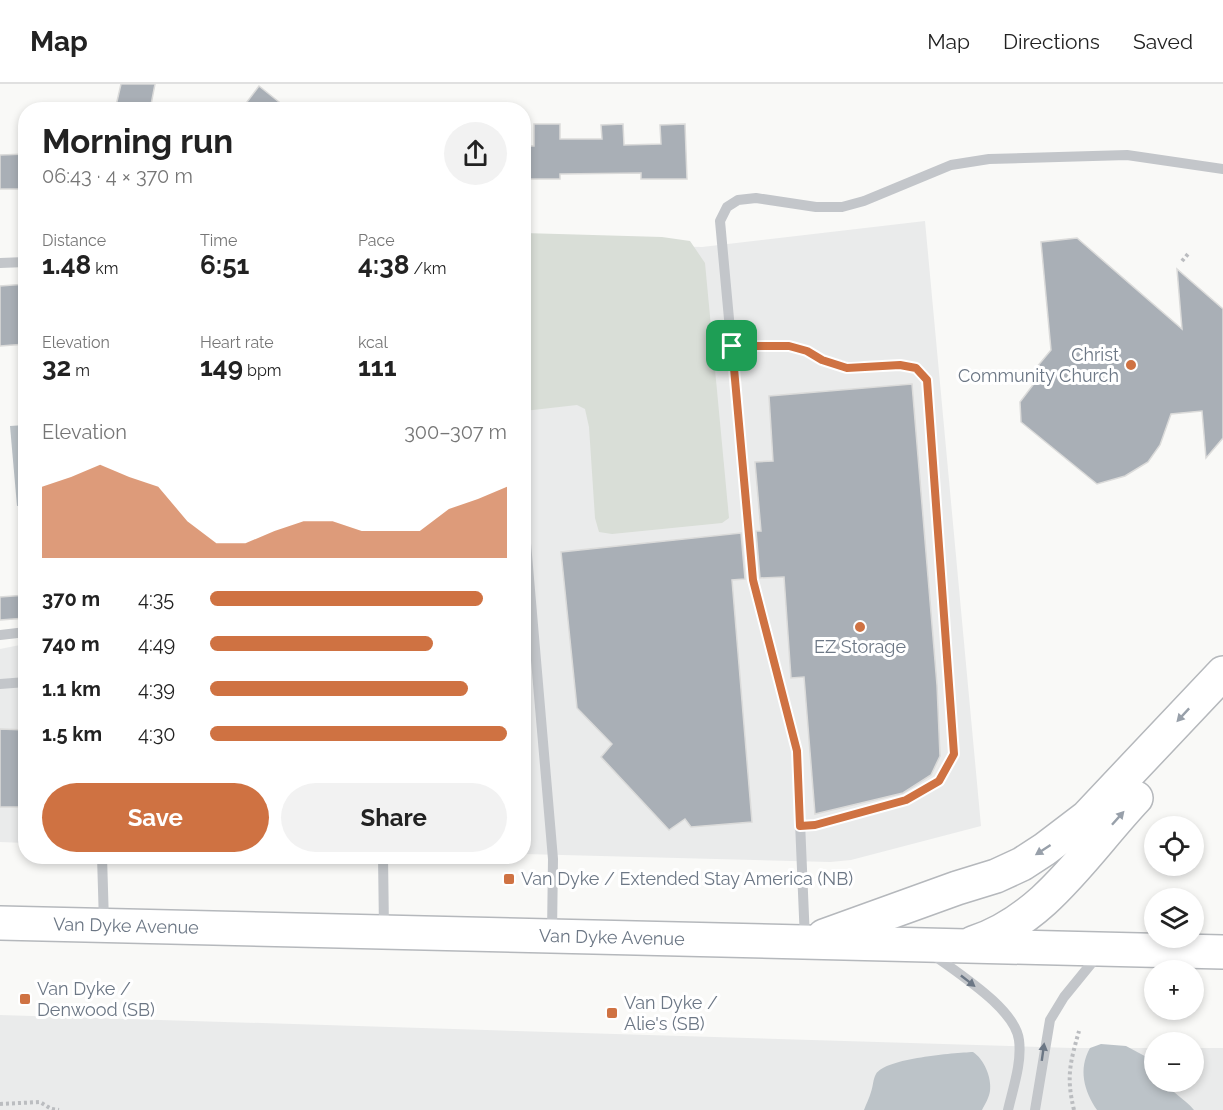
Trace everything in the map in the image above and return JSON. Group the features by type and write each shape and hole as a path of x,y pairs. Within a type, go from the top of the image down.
{"main road":[{"path":"805,943 996,876 1046,849 1087,817 1223,673"},
{"path":"963,947 992,937 1021,921 1044,902 1114,821 1223,705"},
{"name":"Van Dyke Avenue","path":"0,923 1223,952"}],"lane":[{"path":"805,943 797,751 753,580 720,221 727,207 738,200 756,198 816,207 842,207 864,201 951,165 989,159 1127,155 1223,169"},
{"path":"0,263 18,262"},
{"path":"732,346 789,346 847,368 900,365 916,368 927,380 954,754 939,781 906,800 815,825 800,826"},
{"path":"531,602 553,859 552,936"},
{"path":"0,635 18,633"},
{"path":"0,684 18,682"},
{"path":"102,864 104,926"},
{"path":"383,864 384,933"},
{"path":"921,946 992,1000 1012,1019 1019,1039 1020,1051 1008,1110"},
{"path":"1035,1110 1050,1020 1064,997 1103,949"}],"path":[{"path":"1182,261 1188,254"},
{"path":"1074,1110 1068,1082 1069,1066 1079,1031"},
{"path":"0,1104 40,1102 59,1110"}],"shaded area":[{"path":"925,221 981,826 851,860 830,862 531,854 531,242 702,247"},
{"path":"531,233 662,237 690,241 705,263 729,518 722,523 612,534 599,532 595,518 589,427 585,409 577,405 531,410"},
{"path":"18,425 17,506 10,426"},
{"path":"18,645 18,843 0,842 0,649"},
{"path":"0,1015 1072,1048 1144,1048 1144,1092 1204,1092 1204,1048 1223,1048 1223,1110 0,1110"},
{"path":"1101,1044 1126,1046 1144,1056 1144,1092 1174,1092 1194,1110 1097,1110 1084,1080 1084,1064 1090,1048"},
{"path":"973,1052 984,1064 990,1080 989,1094 982,1110 864,1110 875,1076 882,1069 921,1057"}],"building":[{"path":"121,84 155,84 152,102 117,102"},
{"path":"259,86 279,102 247,102"},
{"path":"534,124 560,124 560,139 602,139 601,125 623,124 624,145 661,144 660,125 685,124 687,179 641,179 641,173 560,174 560,179 531,179 531,146 534,146"},
{"path":"18,154 18,189 0,189 0,155"},
{"name":"Christ Community Church","path":"1077,238 1182,329 1177,269 1223,309 1223,438 1206,458 1202,411 1171,414 1160,445 1148,462 1125,476 1097,484 1021,422 1020,402 1033,385 1026,380 1051,350 1041,242"},
{"path":"18,285 18,345 0,346 0,286"},
{"name":"EZ Storage","path":"912,384 937,685 940,756 931,775 903,793 815,814 804,677 791,678 784,577 760,578 756,531 761,531 755,462 773,461 769,396"},
{"path":"741,533 745,579 732,580 752,822 691,827 685,819 669,830 601,757 612,744 577,708 561,552"},
{"path":"18,596 18,619 0,620 0,597"},
{"path":"0,729 18,730 18,807 0,807"}],"place":[{"name":"Christ Community Church","path":"1131,365"},
{"name":"EZ Storage","path":"860,627"},
{"name":"Van Dyke / Extended Stay America (NB)","path":"509,879"},
{"name":"Van Dyke / Denwood (SB)","path":"25,999"},
{"name":"Van Dyke / Alie's (SB)","path":"612,1013"}],"route":[{"path":"732,346 789,346 847,368 900,365 916,368 927,380 954,754 939,781 906,800 815,825 800,826 797,751 753,580 732,346"}]}
